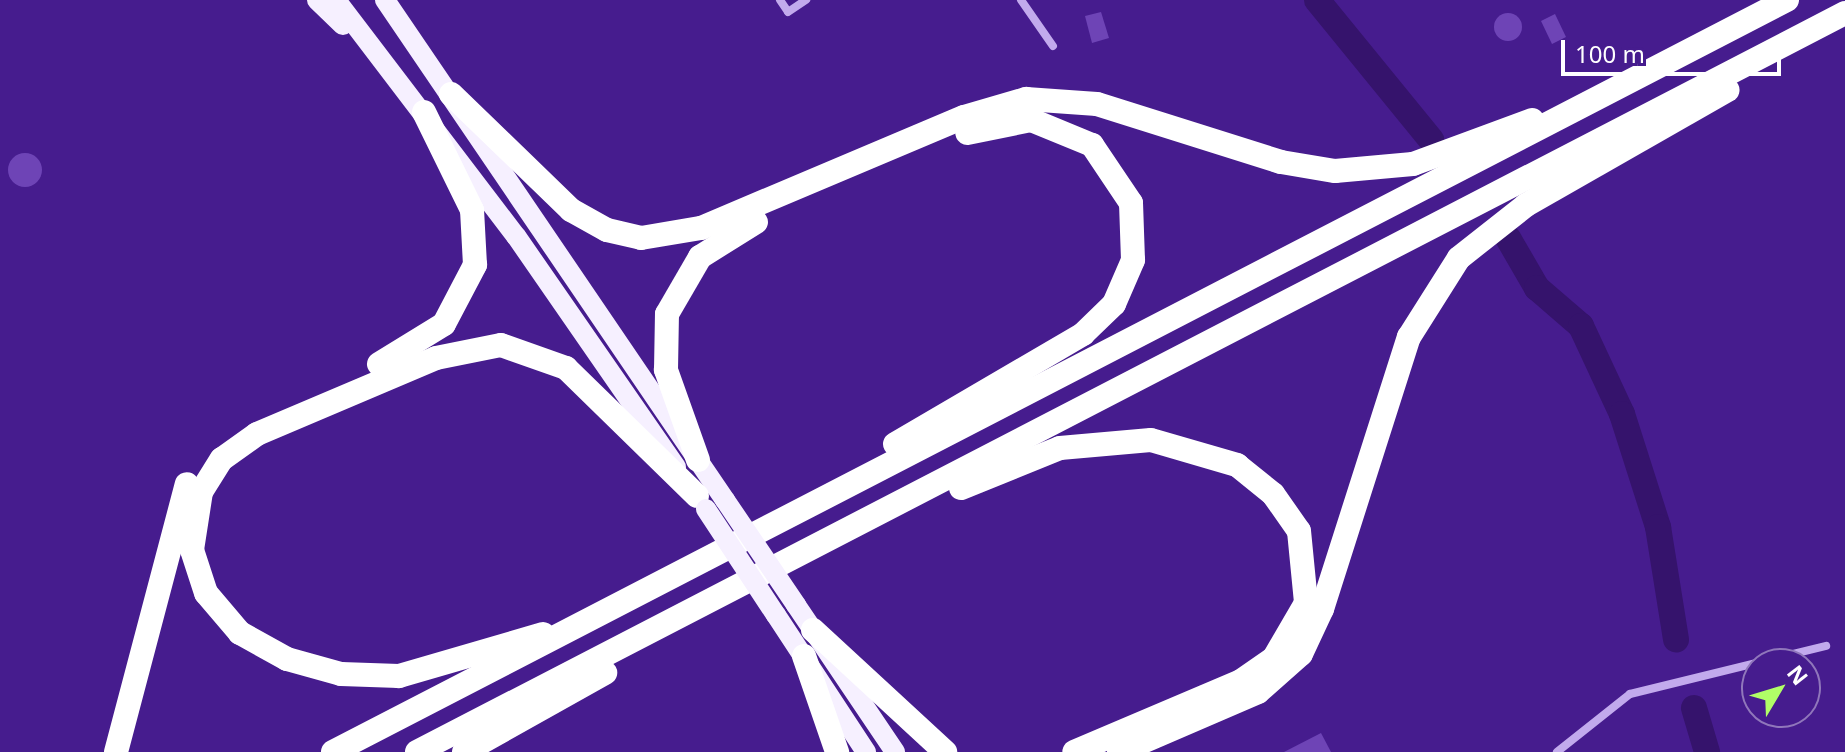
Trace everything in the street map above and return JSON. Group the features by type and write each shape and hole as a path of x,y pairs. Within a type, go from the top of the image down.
{"highway":[{"path":"333,752 1779,2"},
{"path":"417,752 1845,13"},
{"path":"1119,752 1258,692 1301,654 1322,609 1409,337 1459,258 1517,211 1721,95 1761,56"},
{"path":"451,94 571,210 607,230 641,238 701,228 964,117 1026,99 1097,104 1281,162 1352,172 1413,164 1513,124 1558,118"},
{"path":"116,752 179,506 204,456 248,420 414,348 462,298 475,265 476,224 424,112"},
{"path":"698,460 669,382 663,338 676,290 709,248 992,124 1039,121 1078,136 1109,162 1134,213 1133,260 1114,304 1069,344 878,454 846,486"},
{"path":"561,634 524,636 399,676 341,674 287,659 240,633 206,593 192,550 201,492 222,459 257,434 436,358 501,345 566,368 701,503"},
{"path":"890,507 934,501 1044,453 1120,438 1215,455 1283,505 1303,539 1309,574 1304,610 1283,647 1241,681 1074,752"},
{"path":"464,752 640,654 672,621"},
{"path":"813,630 945,752"},
{"path":"804,656 837,752"}],"main road":[{"path":"317,0 372,46"},
{"path":"336,0 424,112 701,503 866,752"},
{"path":"385,0 895,752"}],"street":[{"path":"780,0 788,12 806,0"},
{"path":"1021,0 1053,46"},
{"path":"1557,752 1630,694 1826,646"}],"building":[{"path":"1101,12 1109,38 1092,43 1085,16"},
{"path":"1508,13 1518,17 1522,27 1518,37 1508,41 1498,37 1494,27 1498,17"},
{"path":"1555,14 1566,37 1552,44 1541,21"},
{"path":"25,153 37,158 42,170 37,182 25,187 13,182 8,170 13,158"},
{"path":"1321,733 1331,752 1284,752"}],"waterway":[{"path":"1317,0 1431,140"},
{"path":"1508,238 1537,288 1581,326 1622,414 1658,527 1676,640"},
{"path":"1694,708 1707,752"}]}
